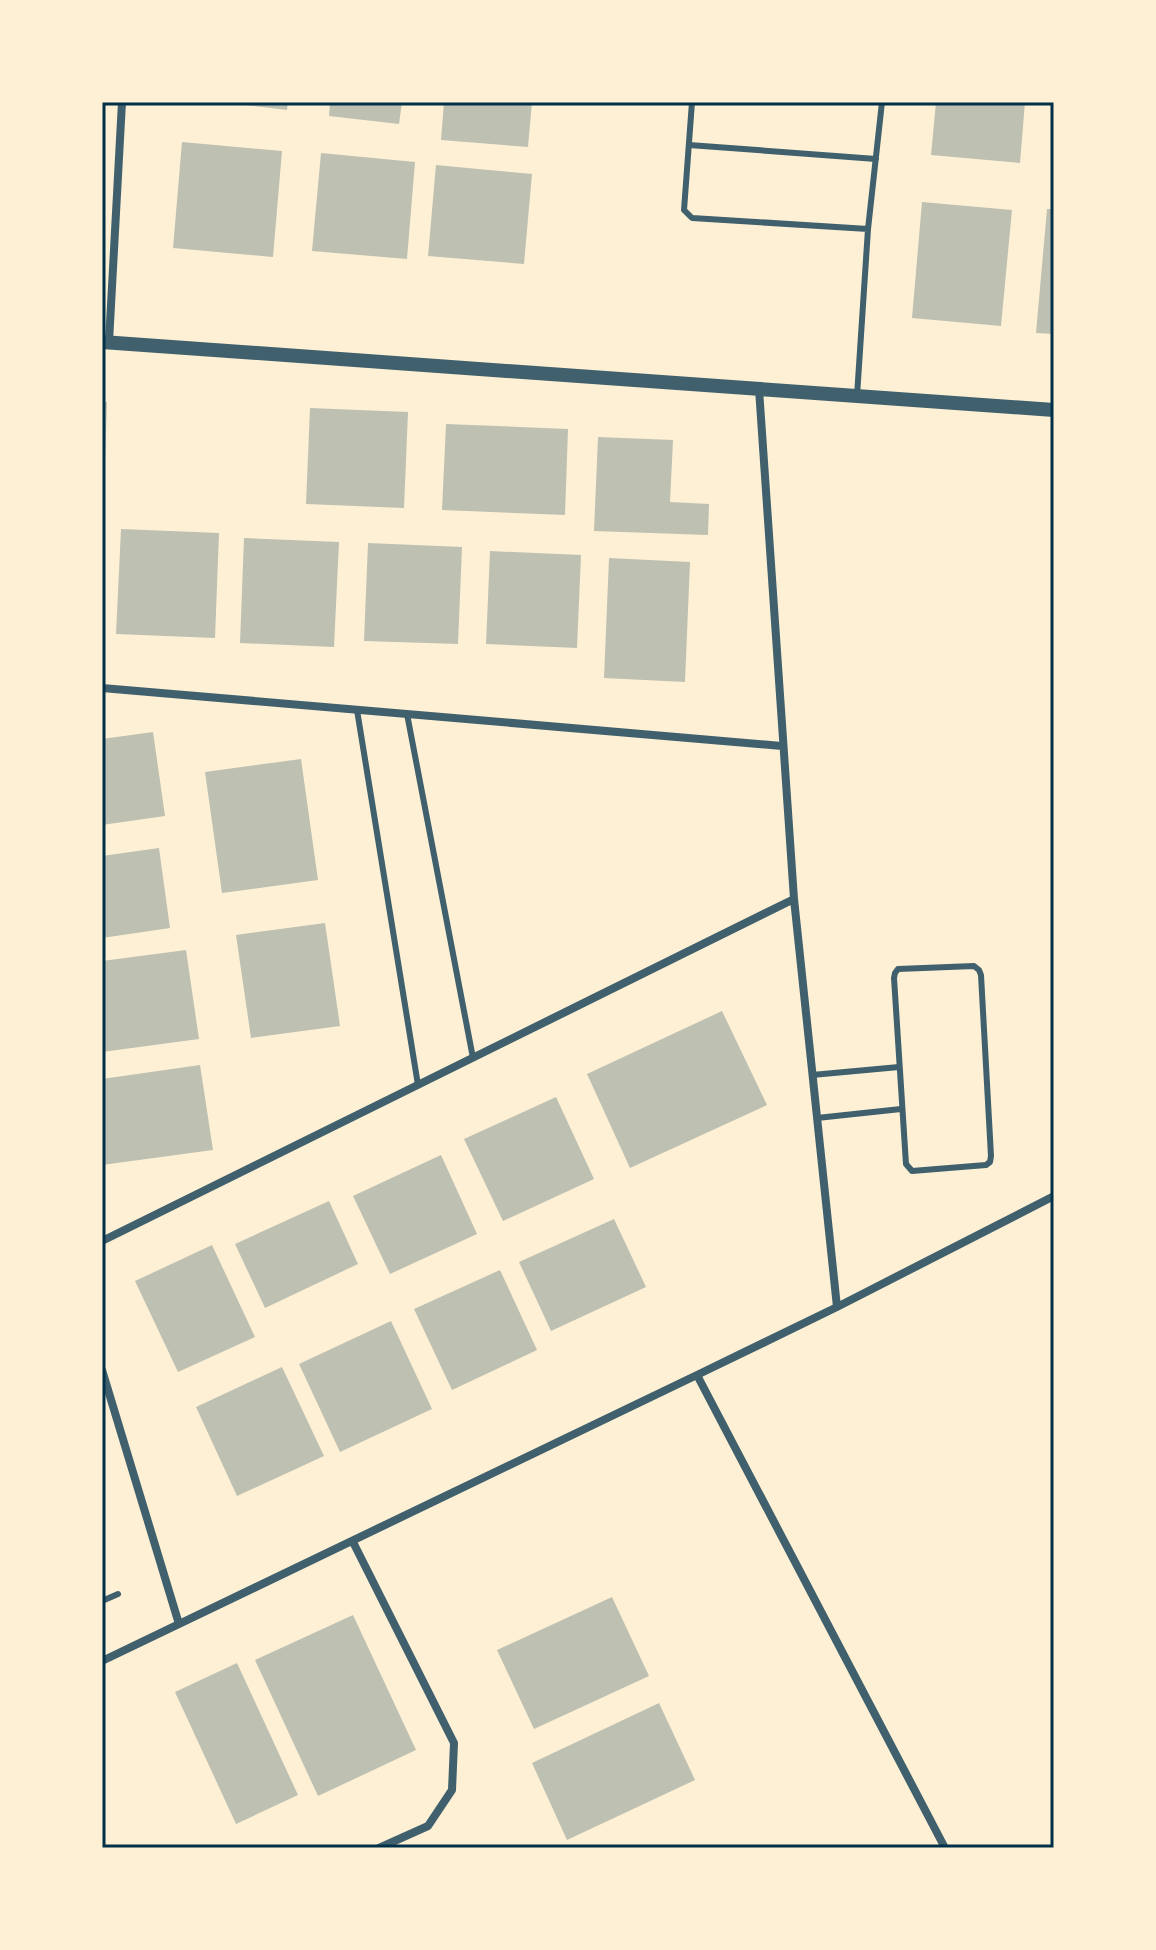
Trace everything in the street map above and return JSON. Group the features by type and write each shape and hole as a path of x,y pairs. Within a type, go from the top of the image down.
{"street":[{"path":"122,102 106,342 1054,410"},
{"path":"759,389 794,899 837,1307"},
{"path":"102,688 782,746"},
{"path":"102,1241 794,899"},
{"path":"102,1661 837,1307 1054,1196"},
{"path":"102,1370 179,1624"},
{"path":"697,1375 945,1848"},
{"path":"353,1542 454,1743 452,1790 428,1826 379,1848"}],"lane":[{"path":"692,102 684,210 692,218 868,229"},
{"path":"857,396 868,229 882,102"},
{"path":"689,145 876,159"},
{"path":"357,710 418,1085"},
{"path":"407,714 473,1058"},
{"path":"974,966 981,975 990,1162 986,1165 912,1171 906,1164 901,1109 895,973 898,969 974,966"},
{"path":"812,1075 899,1067"},
{"path":"817,1118 901,1109"},
{"path":"102,1601 118,1594"}],"building":[{"path":"236,102 288,102 287,110"},
{"path":"330,102 402,102 399,124 329,116"},
{"path":"444,102 532,102 528,147 441,140"},
{"path":"936,102 1025,102 1020,163 931,155"},
{"path":"182,142 282,151 273,257 173,248"},
{"path":"321,153 415,162 407,259 312,251"},
{"path":"436,165 532,174 524,264 428,256"},
{"path":"922,202 1012,210 1001,326 912,318"},
{"path":"1047,209 1054,209 1054,334 1036,333"},
{"path":"102,402 107,402 105,464 102,464"},
{"path":"310,408 408,412 404,508 306,504"},
{"path":"446,424 568,429 565,515 442,510"},
{"path":"598,437 673,440 670,502 709,504 708,535 594,531"},
{"path":"121,529 219,533 215,638 116,634"},
{"path":"244,538 339,542 334,647 240,643"},
{"path":"368,543 462,547 458,644 364,641"},
{"path":"490,551 581,555 577,648 486,644"},
{"path":"609,558 690,562 685,682 604,678"},
{"path":"153,732 165,816 102,825 102,739"},
{"path":"301,759 318,880 222,893 205,772"},
{"path":"159,848 170,928 102,938 102,856"},
{"path":"325,923 340,1026 251,1038 236,935"},
{"path":"186,950 199,1039 102,1052 102,961"},
{"path":"722,1011 767,1105 630,1168 587,1074"},
{"path":"200,1065 213,1150 102,1165 102,1079"},
{"path":"556,1097 594,1179 503,1221 464,1139"},
{"path":"441,1155 477,1234 390,1274 353,1196"},
{"path":"329,1201 358,1264 265,1308 235,1244"},
{"path":"614,1219 646,1287 551,1331 519,1262"},
{"path":"212,1245 255,1337 178,1372 135,1281"},
{"path":"500,1270 537,1350 452,1390 414,1309"},
{"path":"391,1321 432,1409 340,1452 299,1364"},
{"path":"282,1367 324,1456 237,1496 196,1407"},
{"path":"612,1597 649,1676 534,1729 497,1650"},
{"path":"353,1615 416,1750 318,1796 255,1660"},
{"path":"237,1663 298,1795 236,1824 175,1692"},
{"path":"659,1703 695,1780 567,1840 532,1763"}]}
